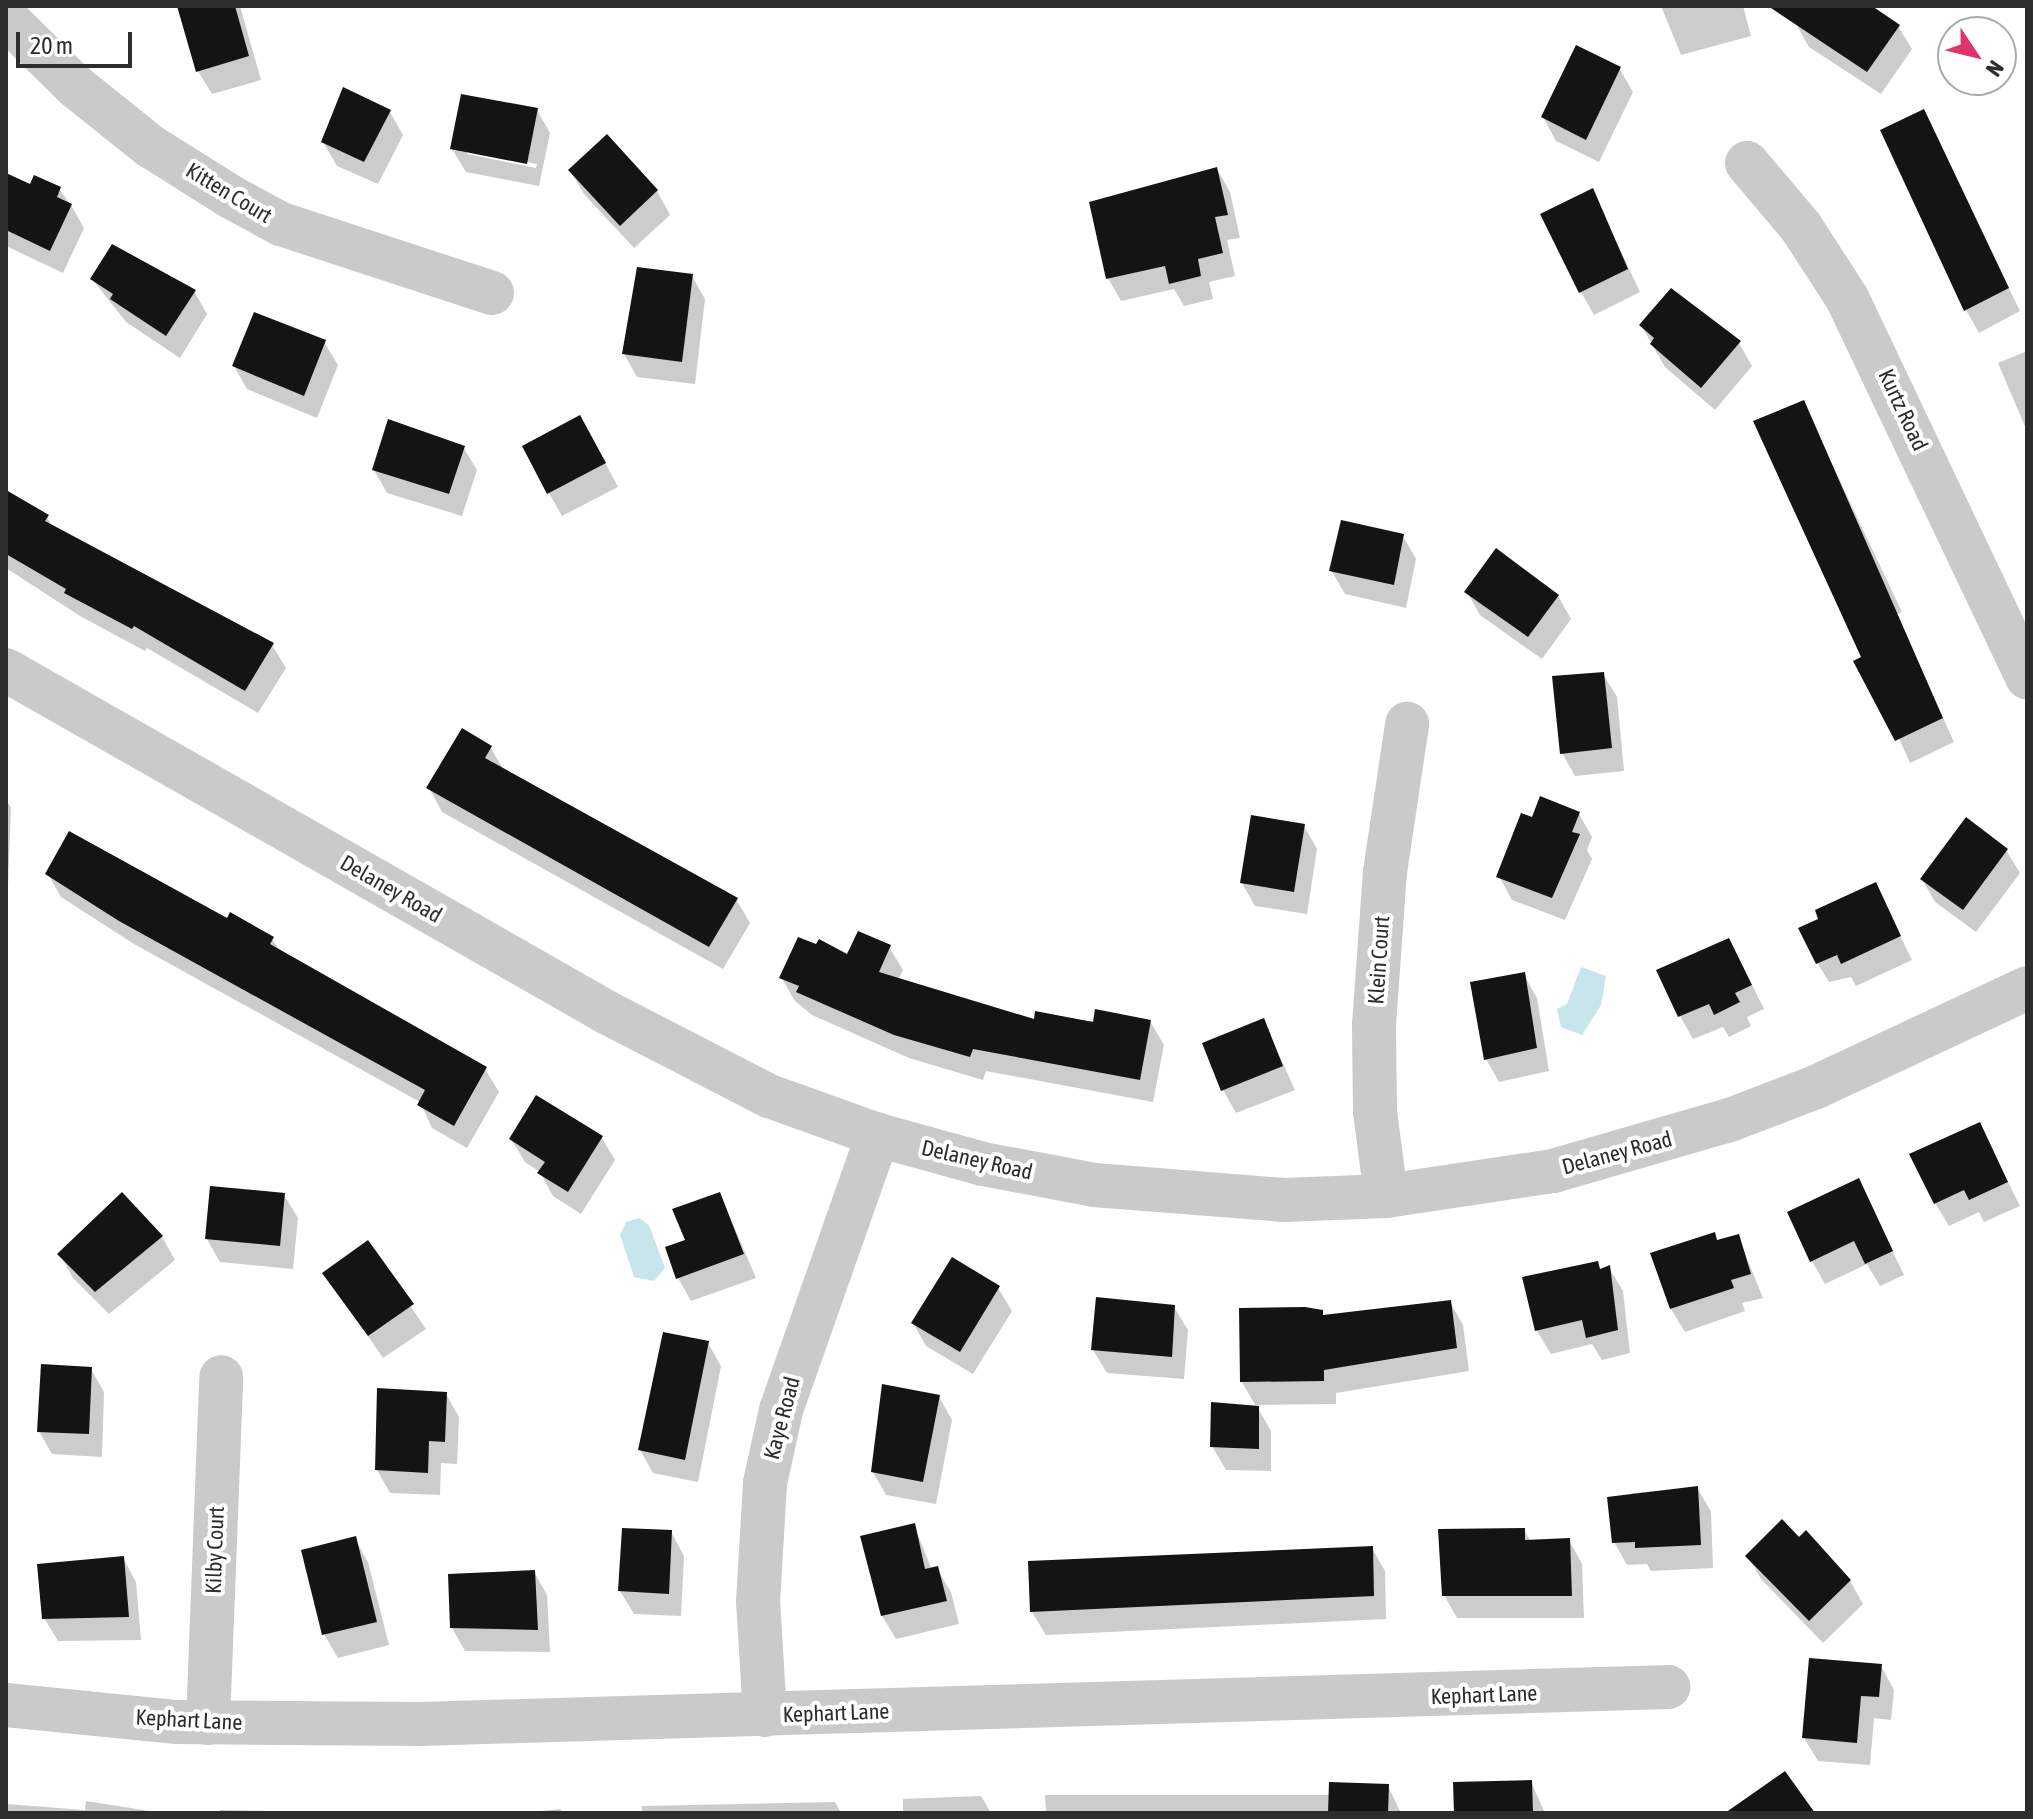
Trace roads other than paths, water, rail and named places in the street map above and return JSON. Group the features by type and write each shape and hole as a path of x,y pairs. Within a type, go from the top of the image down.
{"street":[{"name":"Kitten Court","path":"11,15 75,86 150,146 231,197 281,224 492,293"},
{"name":"Kurtz Road","path":"1747,163 1801,227 1847,298 2027,677"},
{"name":"Delaney Road","path":"6,670 608,1013 769,1096 878,1135 983,1164 1094,1185 1284,1200 1386,1196 1553,1171 1716,1125 1816,1087 2027,988"},
{"name":"Klein Court","path":"1386,1196 1375,1111 1374,1025 1385,872 1407,724"},
{"name":"Kaye Road","path":"765,1715 758,1602 765,1483 785,1396 878,1135"},
{"name":"Kilby Court","path":"208,1723 221,1377"},
{"name":"Kephart Lane","path":"6,1705 208,1723 420,1724 1668,1687"}],"water":[{"path":"1581,967 1606,976 1601,1005 1582,1035 1561,1027 1557,1009 1567,1004"},
{"path":"639,1218 649,1225 665,1268 654,1281 634,1277 620,1235 626,1222"}]}
